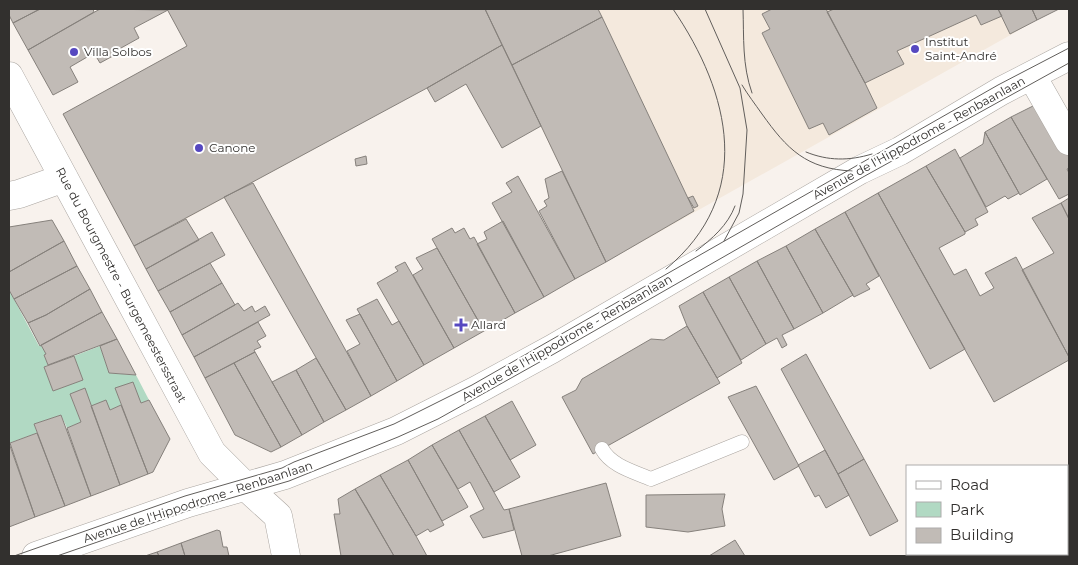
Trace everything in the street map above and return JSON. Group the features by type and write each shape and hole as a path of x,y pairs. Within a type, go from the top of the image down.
{"main road":[{"name":"Avenue de l'Hippodrome - Renbaanlaan","path":"36,556 188,503 285,475 396,431 552,349 860,170 900,151 1001,92 1069,56"},
{"name":"Rue du Bourgmestre - Burgemeestersstraat","path":"9,76 212,453 278,516 286,556"},
{"path":"1032,76 1069,141"},
{"path":"9,196 20,194 64,178"}],"lane":[{"path":"602,450 615,463 651,479 742,442"}],"shaded area":[{"path":"167,9 1032,9 1037,20 606,262 502,46 134,246 63,114 187,46"}],"green space":[{"path":"9,290 39,346 41,345 46,354 44,355 48,365 44,367 53,391 82,380 74,356 100,346 109,373 136,375 149,400 141,403 116,388 121,405 110,410 91,406 70,394 81,422 67,428 61,415 34,424 37,433 9,443"}],"building":[{"path":"9,9 40,9 13,23 9,15"},
{"path":"40,9 93,9 94,12 28,50 13,23"},
{"name":"Villa Solbos","path":"100,9 168,10 134,28 139,38 121,48 122,51 100,63 94,53 70,67 78,82 53,95 28,50"},
{"name":"Canone","path":"167,9 485,9 502,45 427,88 134,246 63,114 187,46"},
{"path":"485,9 598,9 602,17 512,65"},
{"path":"772,9 826,9 877,108 829,135 823,123 809,129 762,33 770,29 762,14"},
{"path":"834,9 998,9 1002,16 981,25 976,15 897,51 904,64 865,83 827,12"},
{"path":"998,9 1032,9 1037,20 1010,34"},
{"path":"1032,9 1059,9 1037,20"},
{"path":"602,17 694,211 606,262 512,65"},
{"path":"502,45 541,126 502,148 466,84 435,102 427,88"},
{"path":"1043,101 1069,145 1069,168 1067,169 1069,173 1069,194 1059,199 1011,117"},
{"path":"1011,117 1047,179 1020,195 985,132"},
{"path":"985,132 1019,193 1008,199 1005,196 986,207 960,158 983,144"},
{"path":"955,149 988,212 975,219 978,225 965,232 926,166"},
{"path":"366,156 367,164 356,166 355,159"},
{"path":"926,166 965,232 965,234 939,248 954,275 966,269 980,296 994,288 985,273 1016,257 1069,357 1069,360 994,402 878,193"},
{"path":"562,171 606,262 575,279 539,211 547,206 544,201 549,198 545,179"},
{"path":"518,176 575,279 544,297 492,203 512,192 506,183"},
{"path":"253,183 371,396 346,410 224,197"},
{"path":"878,193 965,349 930,369 845,212"},
{"path":"693,196 698,206 694,208 688,198"},
{"path":"1069,198 1069,219 1061,203"},
{"path":"1061,203 1069,219 1069,357 1022,270 1054,253 1032,218"},
{"path":"845,212 879,276 866,284 870,289 854,297 815,229"},
{"path":"186,219 199,240 146,269 134,246"},
{"path":"52,220 64,241 9,272 9,227"},
{"path":"503,221 544,297 515,313 477,244 487,239 484,232"},
{"path":"452,228 455,233 464,228 470,239 474,237 515,313 484,331 432,239"},
{"path":"815,229 853,295 823,313 786,246"},
{"path":"212,232 225,255 158,291 146,269"},
{"path":"64,241 77,266 14,299 9,290 9,272"},
{"path":"786,246 823,313 794,329 757,261"},
{"path":"437,248 484,331 454,348 413,275 423,269 416,258"},
{"path":"757,261 794,329 782,335 787,345 782,348 777,338 766,344 729,277"},
{"path":"405,262 454,348 424,365 377,283 398,271 395,267"},
{"path":"210,263 222,283 170,312 158,291"},
{"path":"77,266 90,289 46,315 28,323 14,299"},
{"path":"729,277 766,344 741,360 703,292"},
{"path":"222,283 235,305 182,335 170,312"},
{"path":"90,289 102,312 40,346 28,323 46,315"},
{"path":"703,292 742,363 717,378 687,326 679,306"},
{"path":"377,299 392,325 399,321 424,365 397,381 357,309"},
{"path":"238,303 244,311 252,306 255,312 265,306 270,315 194,357 182,335"},
{"path":"102,312 117,339 48,365 44,355 46,354 41,345"},
{"path":"360,314 397,381 371,396 347,351 360,344 346,320"},
{"path":"258,322 266,336 257,341 261,347 205,378 194,357"},
{"path":"687,326 720,383 593,454 562,397 576,390 582,379 651,339 664,340"},
{"path":"117,339 136,375 109,373 100,346"},
{"path":"255,352 302,435 281,447 234,363"},
{"path":"806,354 864,459 838,474 781,369"},
{"path":"74,356 83,380 53,391 44,367"},
{"path":"316,358 346,410 324,422 296,370"},
{"path":"234,363 281,447 271,452 235,435 205,378"},
{"path":"296,370 324,422 302,435 272,382"},
{"path":"133,382 141,403 149,400 170,439 153,472 148,474 115,388"},
{"path":"756,386 799,466 774,480 728,397"},
{"path":"85,388 120,485 91,496 67,428 81,422 70,394"},
{"path":"106,400 110,410 121,405 148,474 120,485 91,406"},
{"path":"512,401 536,445 510,460 485,416"},
{"path":"61,415 91,496 65,506 34,424"},
{"path":"485,416 520,477 494,492 459,430"},
{"path":"459,430 504,510 509,509 514,530 483,538 470,516 484,509 470,482 458,489 432,445"},
{"path":"37,433 65,506 35,517 10,443"},
{"path":"9,443 35,517 9,527"},
{"path":"432,445 468,507 442,521 408,460"},
{"path":"825,450 849,495 826,508 819,495 815,497 798,465"},
{"path":"864,459 898,521 870,536 838,474"},
{"path":"408,460 444,525 430,532 428,529 416,536 380,475"},
{"path":"380,475 427,556 394,556 355,489"},
{"path":"606,483 621,536 548,556 522,556 509,509"},
{"path":"355,489 394,556 341,556 334,514 340,514 338,499"},
{"path":"725,494 722,509 725,526 688,532 646,527 646,495"},
{"path":"217,530 220,531 223,547 227,547 229,556 185,556 181,543"},
{"path":"735,540 745,556 709,556"},
{"path":"181,543 185,556 159,556 157,552"},
{"path":"157,552 159,556 145,556"}],"tram line":[{"path":"666,269 694,240 713,209 723,177 725,143 720,109 709,75 693,42 673,9"},
{"path":"705,9 740,88 747,130 743,194 739,213 724,241"},
{"path":"743,9 745,62 752,93"},
{"path":"14,556 185,496 282,468 394,424 472,385 998,85 1069,48"},
{"path":"57,556 190,510 289,481 438,419 863,177 1069,63"},
{"path":"742,85 771,126 789,147 799,155 822,166 852,171"},
{"path":"806,152 822,157 839,159 872,154"},
{"path":"696,251 719,231 735,206"}],"place":[{"name":"Institut Saint-André","path":"915,49"},
{"name":"Villa Solbos","path":"74,52"},
{"name":"Canone","path":"199,148"},
{"name":"Allard","path":"461,325"}]}
